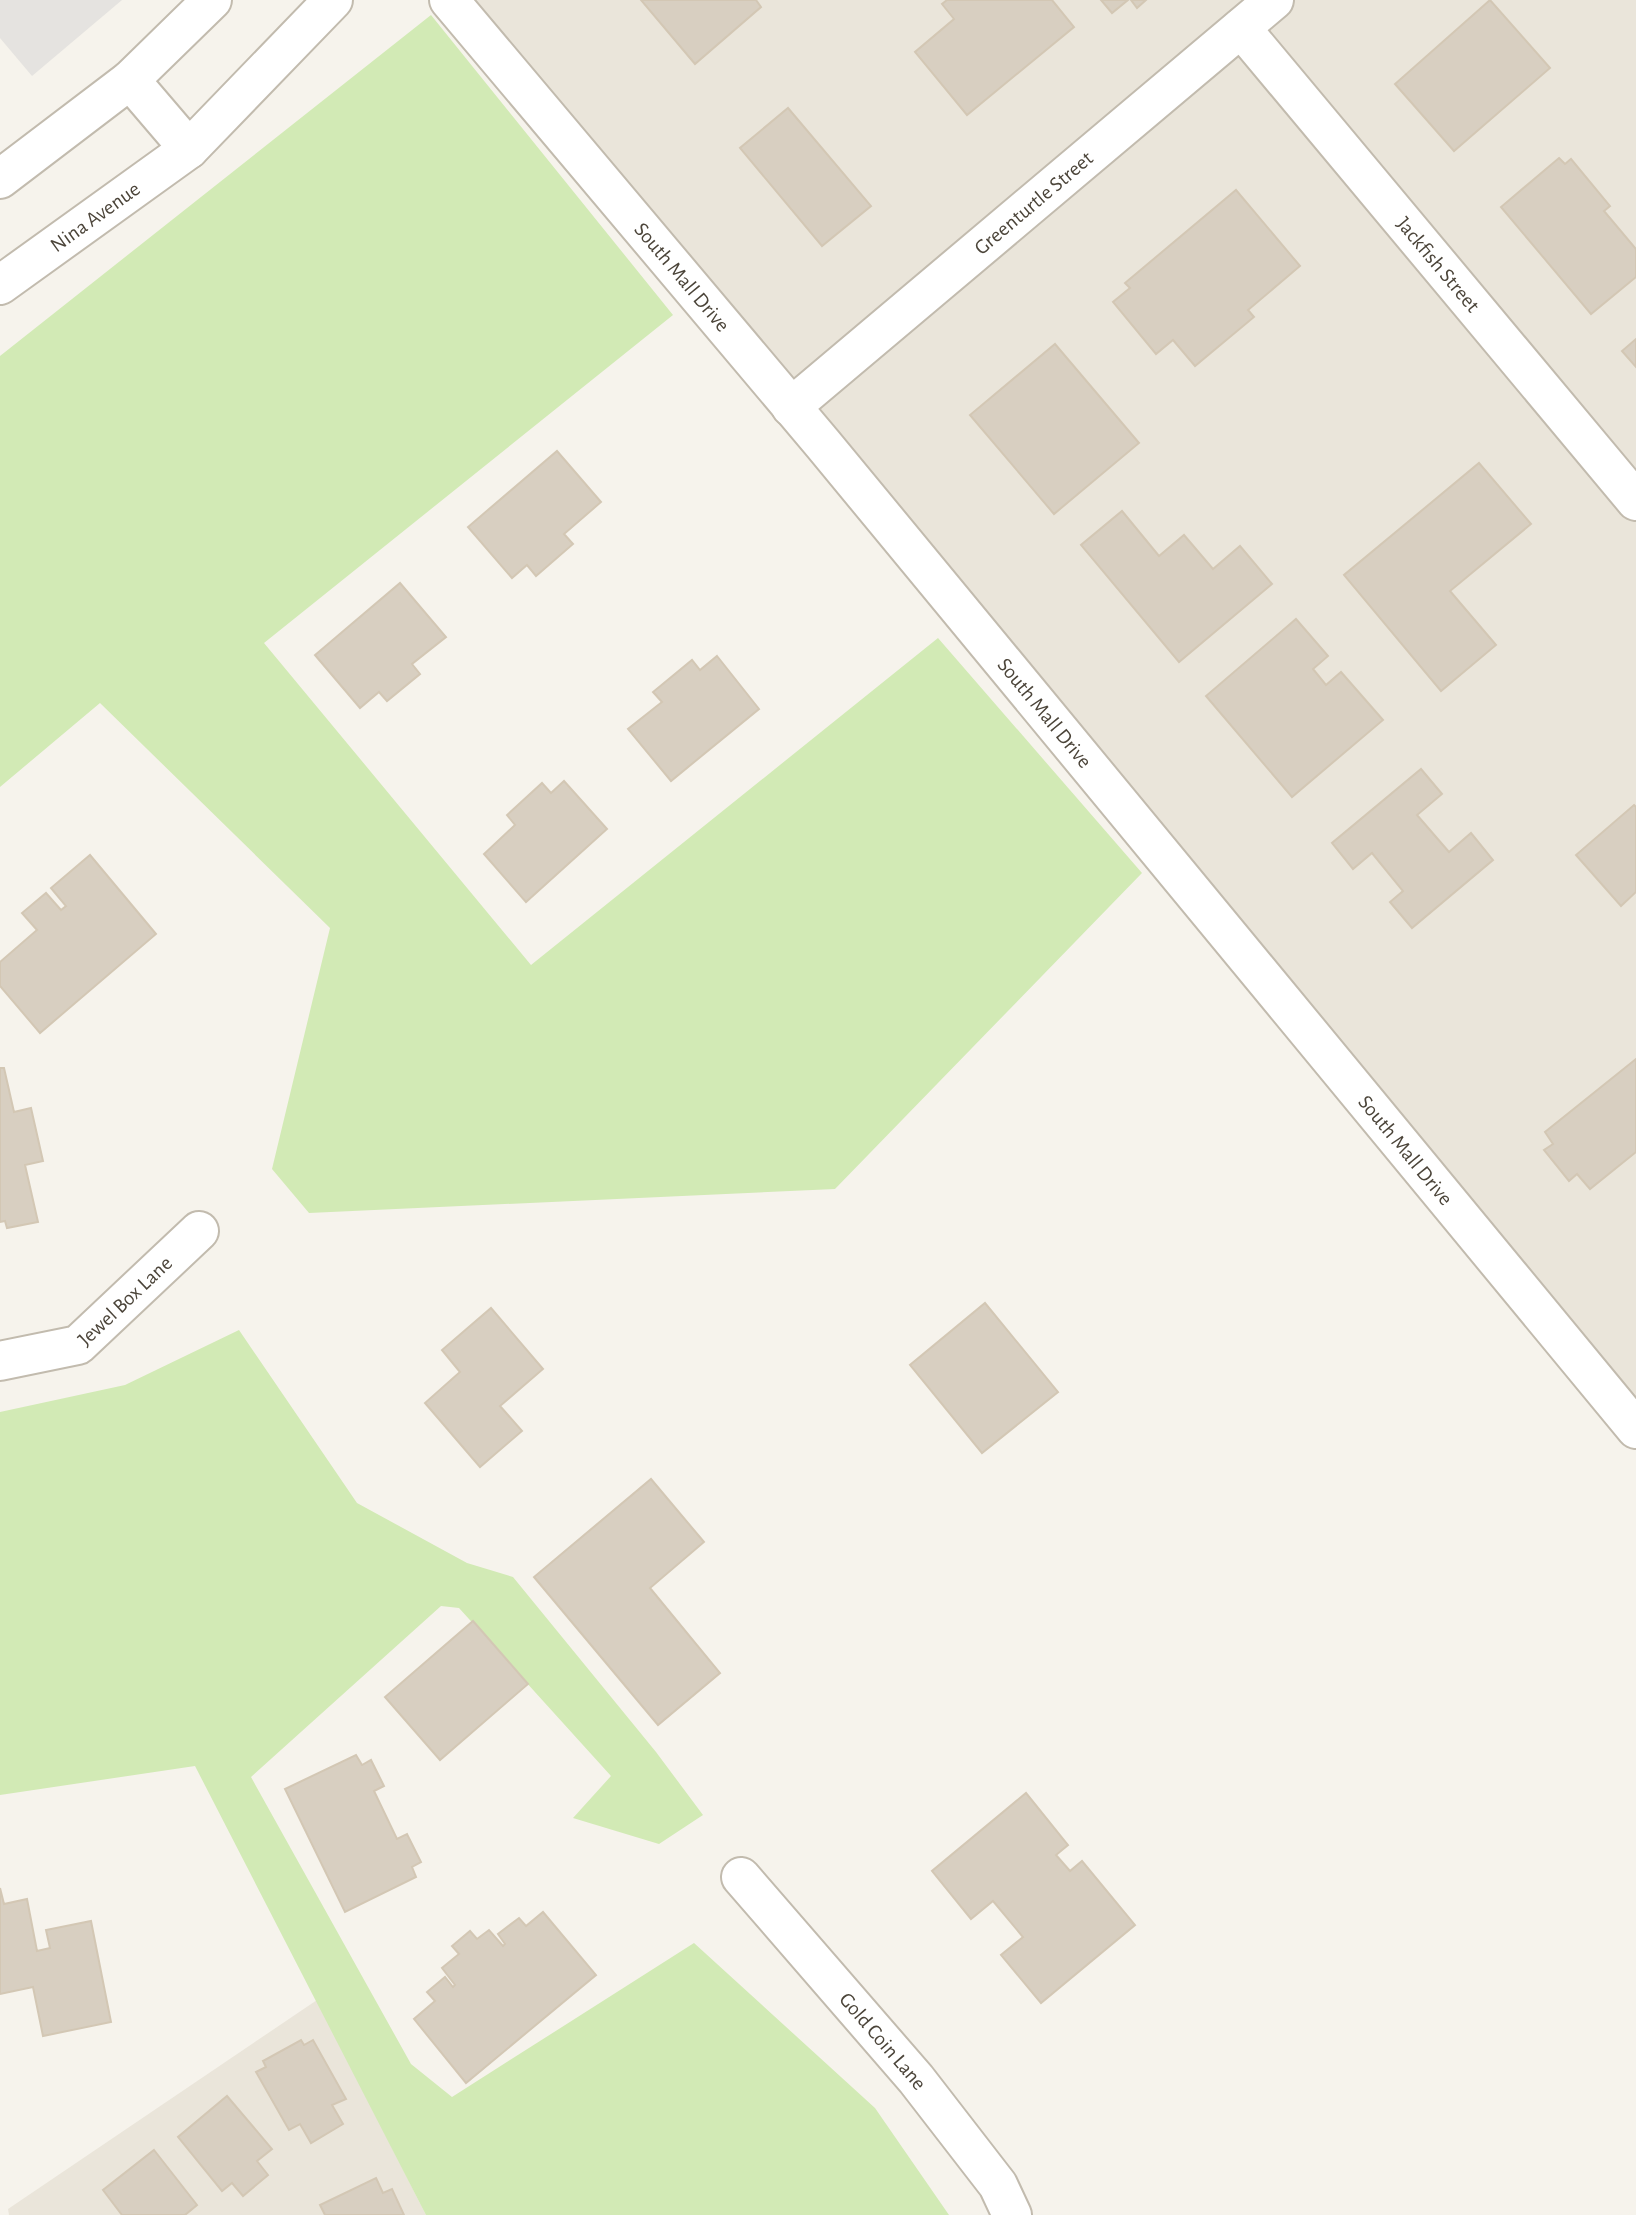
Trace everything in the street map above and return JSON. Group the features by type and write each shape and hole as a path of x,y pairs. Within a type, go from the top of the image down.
{"street":[{"path":"0,179 130,80 212,0"},
{"name":"Nina Avenue","path":"0,285 189,149 333,0"},
{"name":"South Mall Drive","path":"449,0 791,407 1636,1429"},
{"name":"Greenturtle Street","path":"791,407 1274,0"},
{"name":"Jackfish Street","path":"1241,28 1636,501"},
{"path":"130,80 189,149"},
{"name":"Jewel Box Lane","path":"0,1361 78,1345 199,1231"},
{"name":"Gold Coin Lane","path":"741,1877 916,2079 998,2185 1012,2215"}],"shaded area":[{"path":"0,0 122,0 32,76 0,38"},
{"path":"446,0 1636,0 1636,1441"},
{"path":"317,2000 426,2215 9,2215 8,2209"}],"green space":[{"path":"431,15 673,315 264,643 531,965 938,638 1142,873 835,1189 309,1213 272,1169 330,928 100,703 0,787 0,356"},
{"path":"239,1330 357,1503 467,1563 513,1577 656,1752 703,1815 659,1844 573,1818 611,1776 459,1608 441,1606 251,1777 411,2064 452,2097 694,1943 875,2108 949,2215 426,2215 195,1766 0,1795 0,1412 125,1385"}],"building":[{"path":"641,0 756,0 761,7 695,64"},
{"path":"947,0 1052,0 1074,27 967,115 915,52 954,19 942,4"},
{"path":"1101,0 1128,0 1112,13"},
{"path":"1131,0 1146,0 1137,8"},
{"path":"1490,0 1550,68 1454,151 1395,84"},
{"path":"788,108 871,206 822,246 740,148"},
{"path":"1559,158 1565,164 1571,159 1610,206 1604,211 1636,249 1636,277 1591,314 1501,207"},
{"path":"1236,190 1300,266 1248,310 1254,317 1195,366 1173,340 1156,354 1113,302 1130,288 1125,283"},
{"path":"1636,339 1636,367 1622,351"},
{"path":"1055,344 1139,443 1054,514 970,415"},
{"path":"557,451 601,502 564,534 573,544 536,576 527,565 512,578 468,527"},
{"path":"1479,463 1531,524 1450,591 1496,645 1441,691 1344,575"},
{"path":"1122,511 1159,556 1184,535 1213,569 1240,546 1272,584 1179,662 1081,545"},
{"path":"400,583 446,637 412,664 420,674 387,701 379,692 360,708 315,655"},
{"path":"1296,619 1328,656 1313,669 1326,685 1341,672 1383,720 1292,797 1206,696"},
{"path":"717,656 759,709 671,781 628,729 662,702 653,692 692,660 700,670"},
{"path":"1421,769 1442,794 1417,815 1449,852 1471,833 1493,860 1412,928 1390,902 1403,891 1372,853 1353,869 1332,843"},
{"path":"564,781 607,829 526,902 484,854 515,825 507,815 542,783 551,793"},
{"path":"1634,805 1636,892 1621,906 1576,855"},
{"path":"90,855 156,934 40,1033 0,986 0,962 37,930 22,913 46,893 61,910 66,906 51,888"},
{"path":"1636,1059 1636,1152 1590,1189 1577,1174 1569,1181 1544,1150 1553,1144 1545,1132"},
{"path":"0,1068 4,1068 14,1112 31,1108 43,1161 25,1165 38,1222 7,1228 5,1221 0,1222"},
{"path":"985,1303 1058,1392 982,1453 910,1365"},
{"path":"491,1308 543,1369 500,1406 522,1431 480,1467 425,1403 460,1372 442,1350"},
{"path":"651,1479 704,1542 650,1588 720,1673 658,1725 534,1577"},
{"path":"473,1621 528,1684 440,1760 385,1697"},
{"path":"356,1755 362,1765 371,1760 384,1786 374,1791 397,1839 407,1834 421,1862 412,1867 416,1877 345,1912 285,1789"},
{"path":"1026,1793 1068,1845 1056,1855 1070,1871 1082,1861 1135,1925 1041,2003 1001,1955 1023,1937 993,1901 971,1919 932,1871"},
{"path":"0,1888 4,1904 27,1899 37,1951 50,1948 46,1930 91,1921 111,2022 43,2036 33,1987 0,1994"},
{"path":"543,1912 596,1975 466,2083 414,2019 435,2001 427,1992 445,1977 453,1987 455,1985 442,1968 459,1954 452,1946 470,1931 477,1939 489,1930 503,1946 505,1944 498,1934 519,1918 526,1926"},
{"path":"301,2040 304,2045 313,2040 346,2099 332,2105 343,2124 311,2143 300,2124 289,2130 256,2072 266,2067 263,2061"},
{"path":"227,2096 272,2149 257,2161 268,2175 243,2196 232,2183 222,2191 178,2137"},
{"path":"154,2150 197,2205 185,2215 122,2215 103,2190"},
{"path":"376,2178 383,2193 392,2189 404,2215 325,2215 320,2205"}]}
